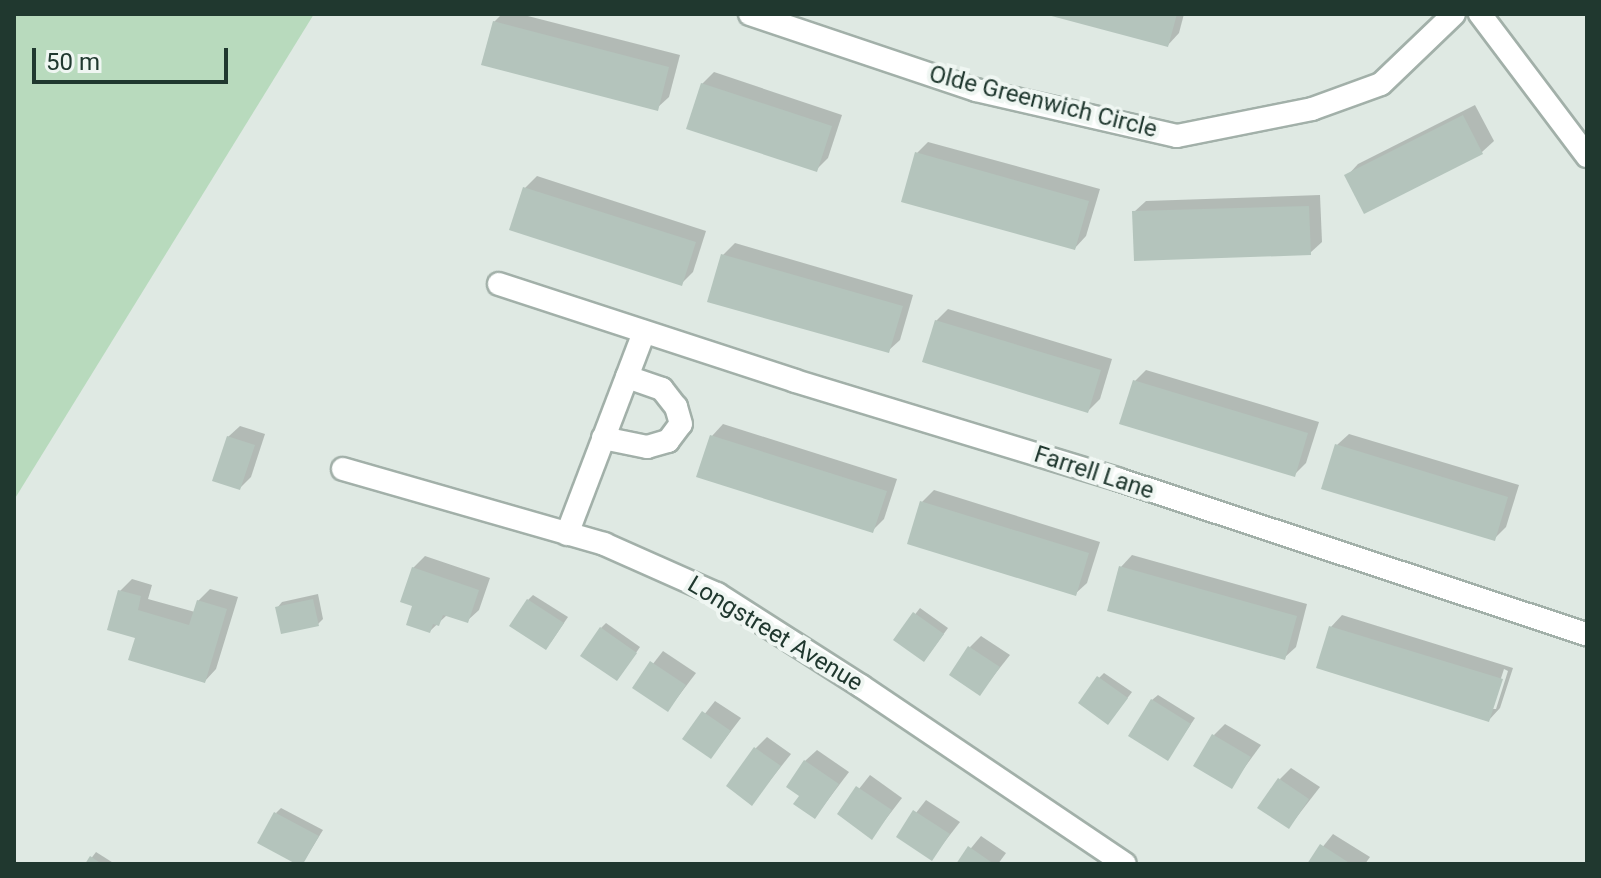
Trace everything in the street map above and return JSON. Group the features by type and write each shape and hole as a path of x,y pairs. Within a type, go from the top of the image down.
{"street":[{"name":"Olde Greenwich Circle","path":"750,14 976,90 1177,136 1312,109 1381,84 1454,14"},
{"path":"1480,14 1587,156"},
{"name":"Farrell Lane","path":"499,284 1117,479 1587,634"},
{"path":"567,534 644,332"},
{"path":"603,438 647,447 668,441 681,424 676,407 662,389 627,377"},
{"name":"Longstreet Avenue","path":"343,469 604,544 717,594 1125,864"}],"green space":[{"path":"14,14 314,14 14,500"}],"building":[{"path":"1044,14 1177,14 1168,47"},
{"path":"493,21 669,67 658,111 481,65"},
{"path":"701,83 832,126 817,172 686,129"},
{"path":"1463,115 1483,154 1364,214 1344,175"},
{"path":"915,152 1089,201 1075,250 901,202"},
{"path":"523,187 696,242 682,286 509,230"},
{"path":"1309,206 1311,255 1134,261 1132,211"},
{"path":"721,254 903,306 889,353 707,302"},
{"path":"935,320 1101,370 1088,413 922,362"},
{"path":"1133,380 1308,433 1295,477 1119,424"},
{"path":"710,435 887,491 873,533 696,477"},
{"path":"227,436 255,445 240,490 212,481"},
{"path":"1335,444 1508,497 1495,541 1321,489"},
{"path":"920,501 1089,553 1076,596 907,544"},
{"path":"1119,566 1297,616 1285,660 1107,611"},
{"path":"412,567 479,590 468,623 443,615 439,626 433,624 430,633 406,625 412,606 400,602"},
{"path":"118,590 141,596 138,610 189,625 197,600 227,609 205,683 128,660 135,638 107,630"},
{"path":"313,599 319,626 281,634 275,607"},
{"path":"527,599 564,623 546,650 509,626"},
{"path":"913,612 944,634 924,662 893,640"},
{"path":"1329,626 1503,679 1489,722 1316,668"},
{"path":"600,627 637,653 617,681 580,656"},
{"path":"968,646 1000,667 980,696 949,675"},
{"path":"650,661 686,685 668,712 632,688"},
{"path":"1097,676 1128,698 1108,725 1078,703"},
{"path":"1151,699 1191,724 1168,761 1128,736"},
{"path":"702,711 731,731 711,759 682,739"},
{"path":"1212,734 1251,757 1232,789 1193,766"},
{"path":"754,747 781,766 752,806 726,786"},
{"path":"804,760 839,784 815,819 793,804 799,796 786,787"},
{"path":"1278,778 1309,799 1289,829 1257,808"},
{"path":"856,786 892,810 872,840 837,814"},
{"path":"913,810 950,834 932,861 896,837"},
{"path":"274,812 319,836 303,864 296,864 257,843"},
{"path":"1320,844 1351,864 1307,864"},
{"path":"968,846 994,864 956,864"},
{"path":"90,856 102,864 85,864"}]}
